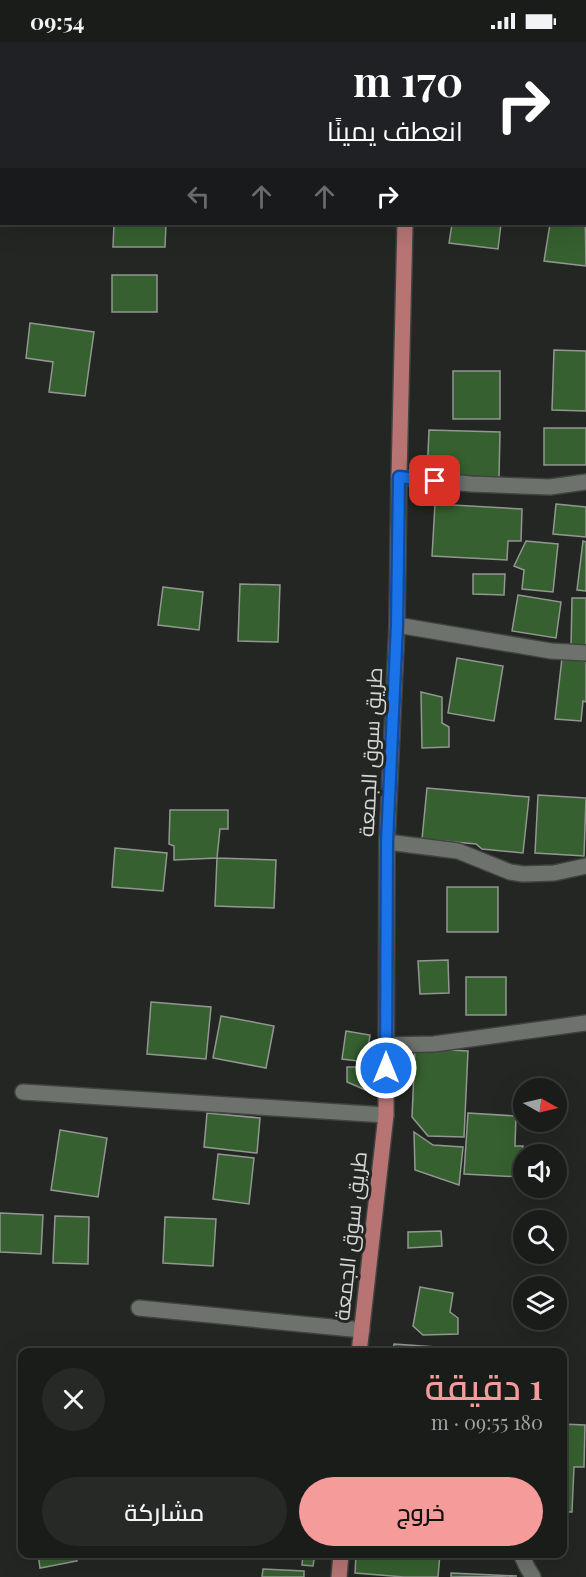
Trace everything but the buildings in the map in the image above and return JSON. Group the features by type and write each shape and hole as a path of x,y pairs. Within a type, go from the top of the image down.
{"main road":[{"name":"طريق سوق الجمعة","path":"360,1348 386,1115 387,842 397,625 405,225"},
{"path":"339,1577 340,1558"}],"street":[{"path":"399,477 471,484 550,487 586,482"},
{"path":"397,625 551,651 586,652"},
{"path":"387,842 458,851 510,872 523,874 554,873 586,866"},
{"path":"386,1045 434,1044 586,1023"},
{"path":"22,1092 386,1115"},
{"path":"139,1308 362,1330"},
{"path":"523,1558 534,1577"}],"route":[{"path":"386,1068 387,842 397,625 399,477 435,481"}]}
